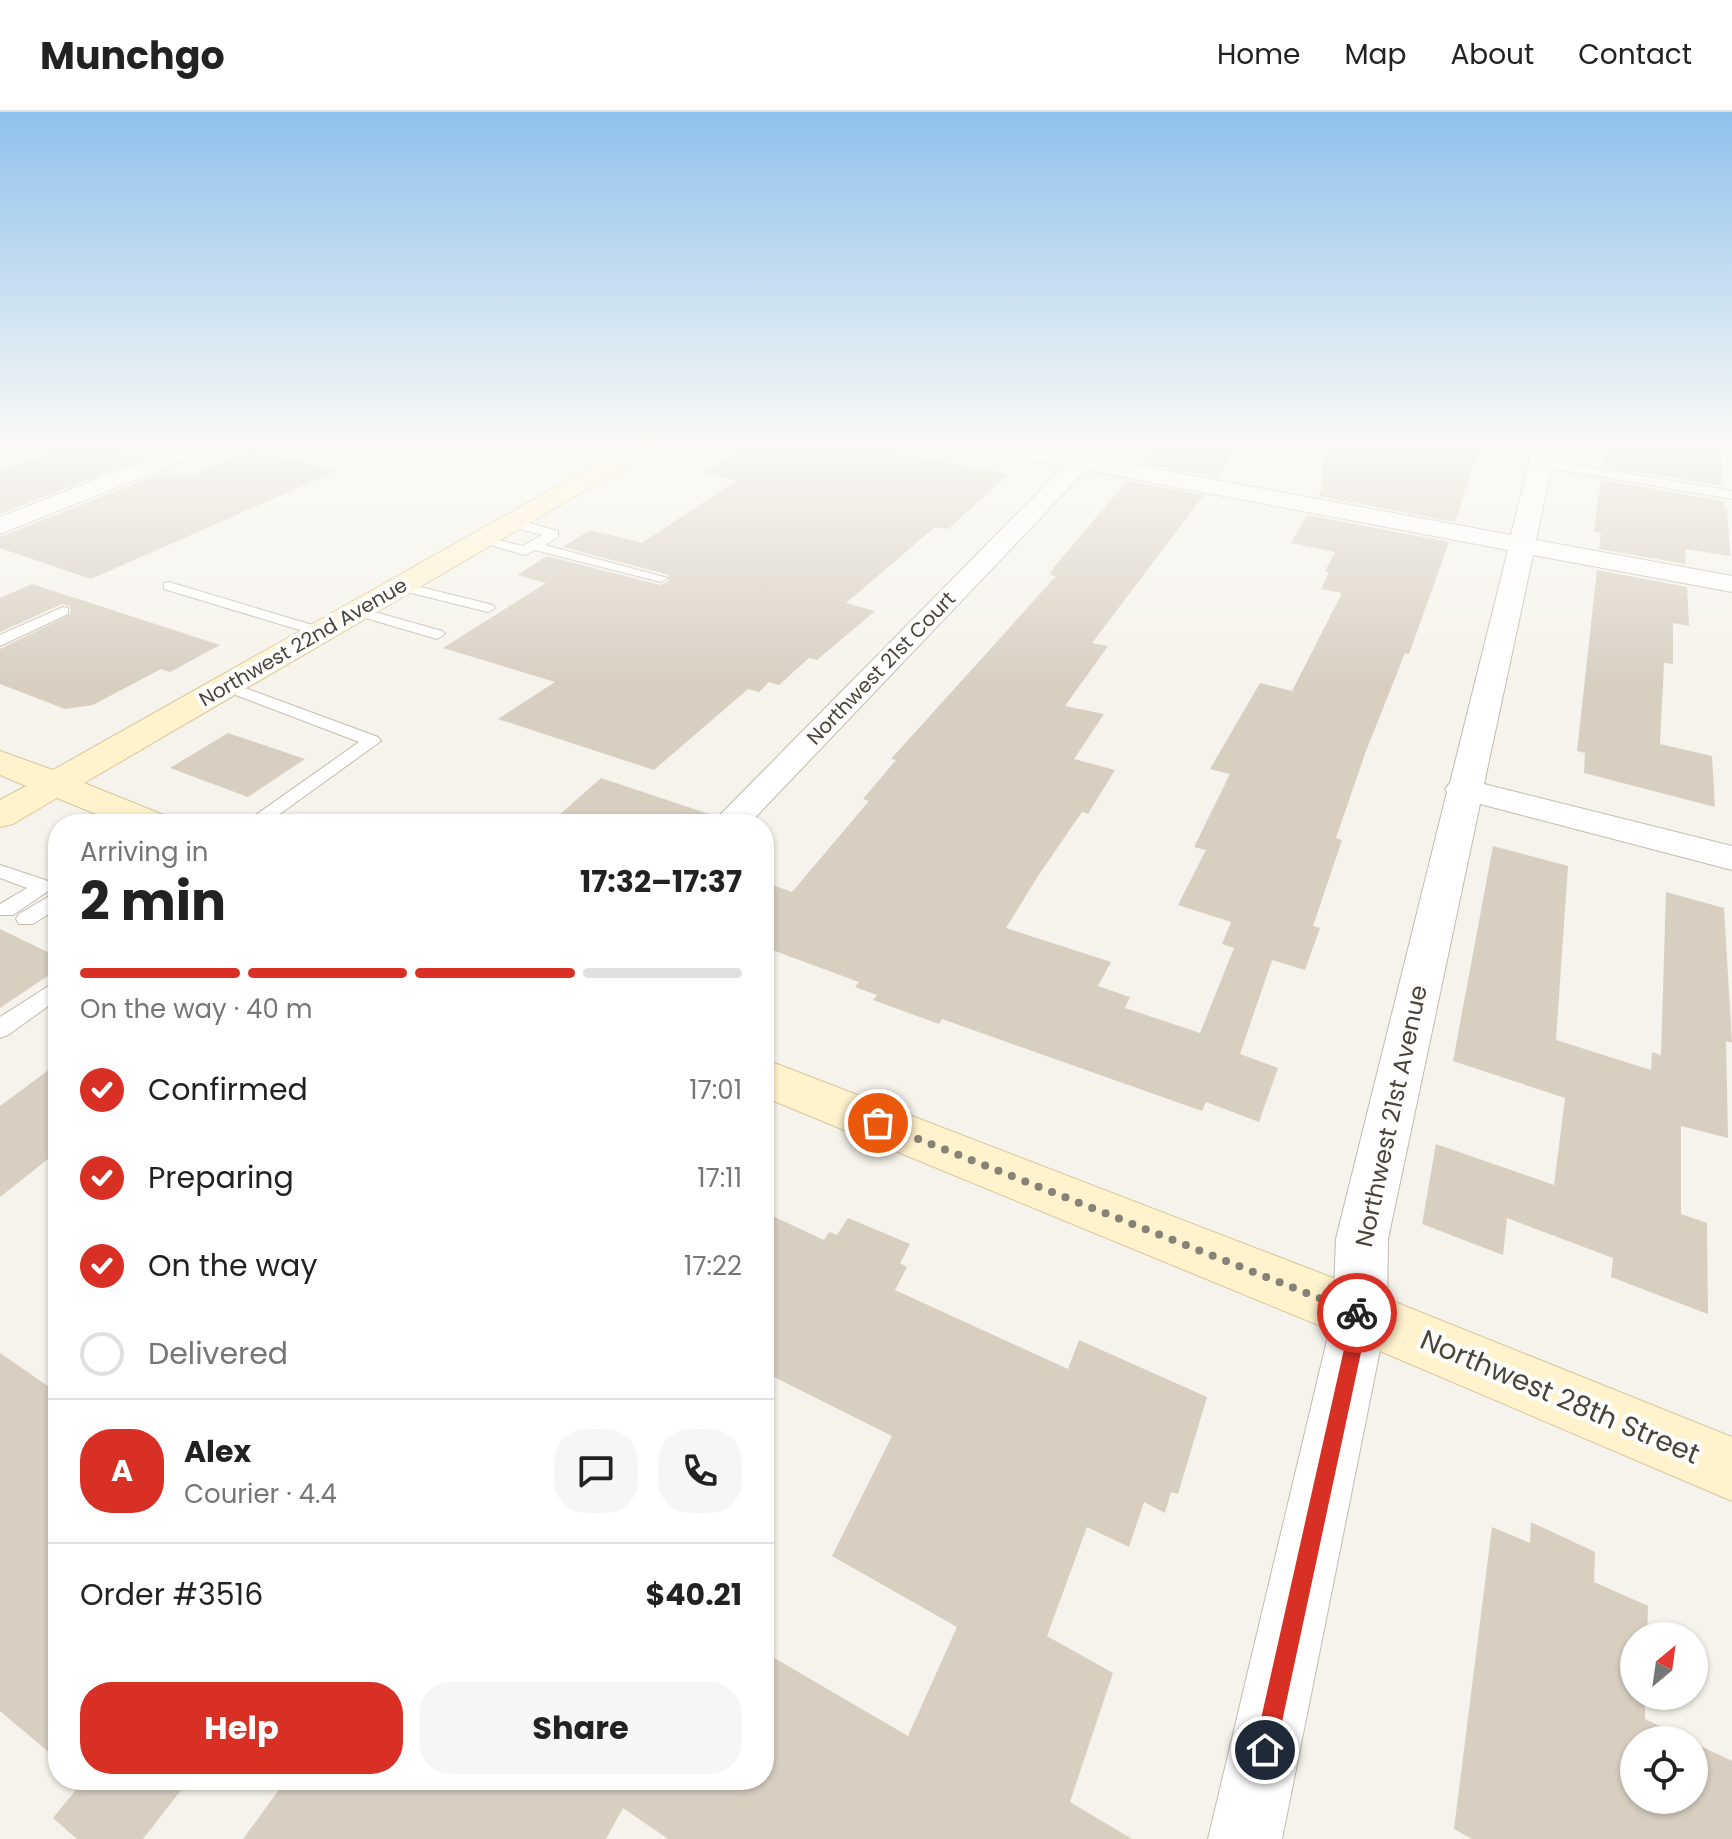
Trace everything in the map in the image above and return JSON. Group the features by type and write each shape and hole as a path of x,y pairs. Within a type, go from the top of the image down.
{"main road":[{"name":"Northwest 22nd Avenue","path":"0,816 507,525"},
{"path":"0,762 127,814"},
{"name":"Northwest 28th Street","path":"774,1081 1360,1315 1732,1469"}],"street":[{"name":"Northwest 21st Court","path":"739,814 1020,525"},
{"path":"1429,525 1732,584"},
{"name":"Northwest 21st Avenue","path":"1245,1839 1360,1315 1362,1239 1526,525"},
{"path":"1463,789 1732,858"}],"lane":[{"path":"480,540 525,551 553,534 520,525"},
{"path":"534,546 661,578"},
{"path":"169,586 321,632"},
{"path":"400,586 488,608"},
{"path":"0,641 63,611"},
{"path":"357,611 437,634"},
{"path":"226,686 372,741 267,814"},
{"path":"0,871 48,887"},
{"path":"6,910 48,892"},
{"path":"26,919 48,895"},
{"path":"0,1029 48,995"}],"building":[{"path":"31,525 214,525 91,579 0,548 0,537"},
{"path":"670,525 953,525 948,529 935,527 846,603 875,611 817,660 809,658 779,685 769,682 759,692 748,689 654,770 498,719 555,682 443,648 546,583 517,575 547,556 660,585 669,581 669,575 563,547 590,530 642,543"},
{"path":"1090,525 1182,525 1092,643 1108,646 1065,706 1104,714 1074,759 1115,770 1088,814 1082,812 1006,928 1111,962 1098,986 1130,997 1125,1008 1200,1033 1234,948 1222,944 1231,922 1178,905 1206,850 1194,847 1230,774 1210,769 1260,683 1292,691 1342,593 1321,589 1329,572 1325,571 1335,552 1291,543 1302,525 1357,525 1449,542 1409,654 1405,653 1366,751 1336,838 1342,840 1313,926 1320,928 1305,970 1272,960 1240,1054 1278,1068 1259,1122 1206,1102 1202,1111 942,1019 939,1024 873,1000 877,995 855,987 859,982 774,951 774,886 792,892 869,801 863,799 896,760 891,759 1056,576 1050,575"},
{"path":"1595,525 1728,525 1730,556 1685,549 1686,564 1599,549 1601,533 1594,532"},
{"path":"1597,570 1687,587 1689,626 1673,623 1673,664 1664,663 1660,744 1712,756 1715,807 1584,773 1585,753 1577,751"},
{"path":"32,584 220,645 170,672 161,669 93,705 65,709 0,684 0,649 71,614 70,606 62,604 0,632 0,598"},
{"path":"228,733 305,759 248,797 170,768"},
{"path":"601,778 709,814 560,814"},
{"path":"1493,846 1568,866 1556,1040 1651,1070 1652,1052 1661,1055 1666,892 1724,908 1732,1043 1726,1041 1728,1138 1681,1126 1681,1214 1707,1223 1708,1314 1611,1277 1613,1258 1507,1218 1503,1255 1422,1224 1436,1144 1554,1185 1565,1098 1453,1061"},
{"path":"0,929 48,952 48,976 0,1008"},
{"path":"48,1070 48,1159 0,1197 0,1106"},
{"path":"774,1217 824,1240 829,1232 837,1235 848,1218 910,1244 900,1263 907,1267 895,1290 1068,1369 1079,1340 1207,1397 1178,1494 1171,1492 1165,1513 1144,1502 1129,1547 1087,1527 1047,1636 1113,1673 1070,1802 1132,1839 668,1839 623,1808 606,1839 243,1839 279,1790 774,1790 774,1658 908,1736 957,1627 832,1556 892,1436 774,1377"},
{"path":"0,1353 48,1386 48,1752 0,1711"},
{"path":"1531,1522 1595,1552 1594,1582 1648,1606 1647,1622 1620,1622 1620,1710 1645,1710 1645,1719 1659,1726 1620,1726 1620,1814 1708,1814 1708,1750 1732,1761 1732,1839 1472,1839 1454,1829 1492,1527 1530,1543"},
{"path":"76,1790 181,1790 143,1839 77,1839 53,1818"}],"way so far":[{"path":"878,1123 1357,1313"}],"route":[{"path":"1265,1750 1360,1315 1357,1313"}]}
